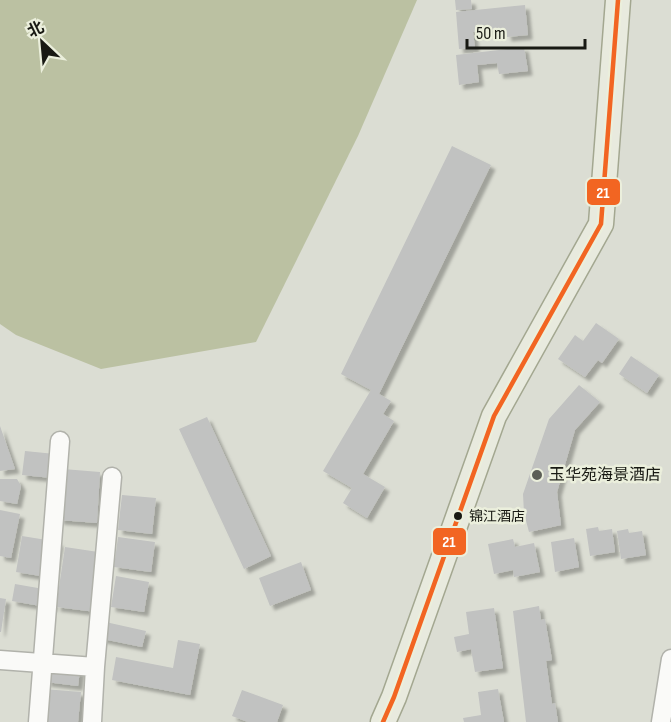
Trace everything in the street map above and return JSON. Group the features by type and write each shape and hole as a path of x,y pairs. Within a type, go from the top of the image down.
{"main road":[{"path":"383,722 394,697 494,416 601,224 618,0"}],"street":[{"path":"38,722 60,441"},
{"path":"92,722 112,477"},
{"path":"661,722 671,659"},
{"path":"0,660 95,667"}],"green space":[{"path":"0,0 417,0 358,136 256,342 101,369 16,335 0,324"}],"building":[{"path":"455,0 471,0 472,9 456,10"},
{"path":"525,5 528,35 507,37 506,29 473,32 475,48 459,49 456,12"},
{"path":"524,47 528,71 499,74 497,63 477,65 479,82 459,85 456,55"},
{"path":"452,146 491,165 379,394 391,401 383,414 394,421 363,474 385,487 367,518 343,503 352,488 323,471 371,390 341,374"},
{"path":"596,323 619,339 602,363 598,360 585,377 558,359 575,335 583,341"},
{"path":"631,356 659,375 647,393 619,374"},
{"path":"579,385 600,402 575,430 557,492 561,525 529,532 524,513 523,494 549,419"},
{"path":"207,417 271,556 244,569 179,429"},
{"path":"0,426 15,469 0,471"},
{"path":"25,451 55,454 52,478 22,475"},
{"path":"63,469 100,472 97,523 59,520"},
{"path":"0,479 17,479 21,486 17,504 0,501"},
{"path":"122,495 156,498 152,534 118,530"},
{"path":"0,510 20,514 11,558 0,556"},
{"path":"598,527 599,531 612,529 615,552 590,556 586,529"},
{"path":"628,529 629,533 642,531 646,555 621,559 617,531"},
{"path":"22,536 59,542 53,578 16,572"},
{"path":"118,537 155,542 151,572 114,567"},
{"path":"574,538 579,567 555,572 551,542"},
{"path":"513,539 515,547 534,543 540,572 514,577 513,570 494,574 488,544"},
{"path":"65,547 105,553 96,612 56,607"},
{"path":"301,562 311,590 270,606 259,578"},
{"path":"116,576 149,582 144,612 111,607"},
{"path":"15,584 55,591 52,608 12,601"},
{"path":"0,598 6,599 1,632 0,632"},
{"path":"539,606 541,620 545,619 552,660 546,661 552,704 555,703 558,722 526,722 513,611"},
{"path":"494,608 503,668 475,672 471,649 457,652 454,637 469,634 466,612"},
{"path":"101,621 146,631 142,647 98,638"},
{"path":"178,640 200,644 190,695 112,680 116,657 173,668"},
{"path":"49,666 80,670 78,686 46,682"},
{"path":"44,689 81,692 78,722 41,722"},
{"path":"498,689 504,722 464,722 463,718 481,715 478,692"},
{"path":"242,690 283,705 277,722 248,722 232,716"}],"transit line":[{"name":"21","path":"383,722 394,697 494,416 601,224 618,0"}],"place":[{"name":"玉华苑海景酒店","path":"537,475"},
{"name":"锦江酒店","path":"458,516"}]}
